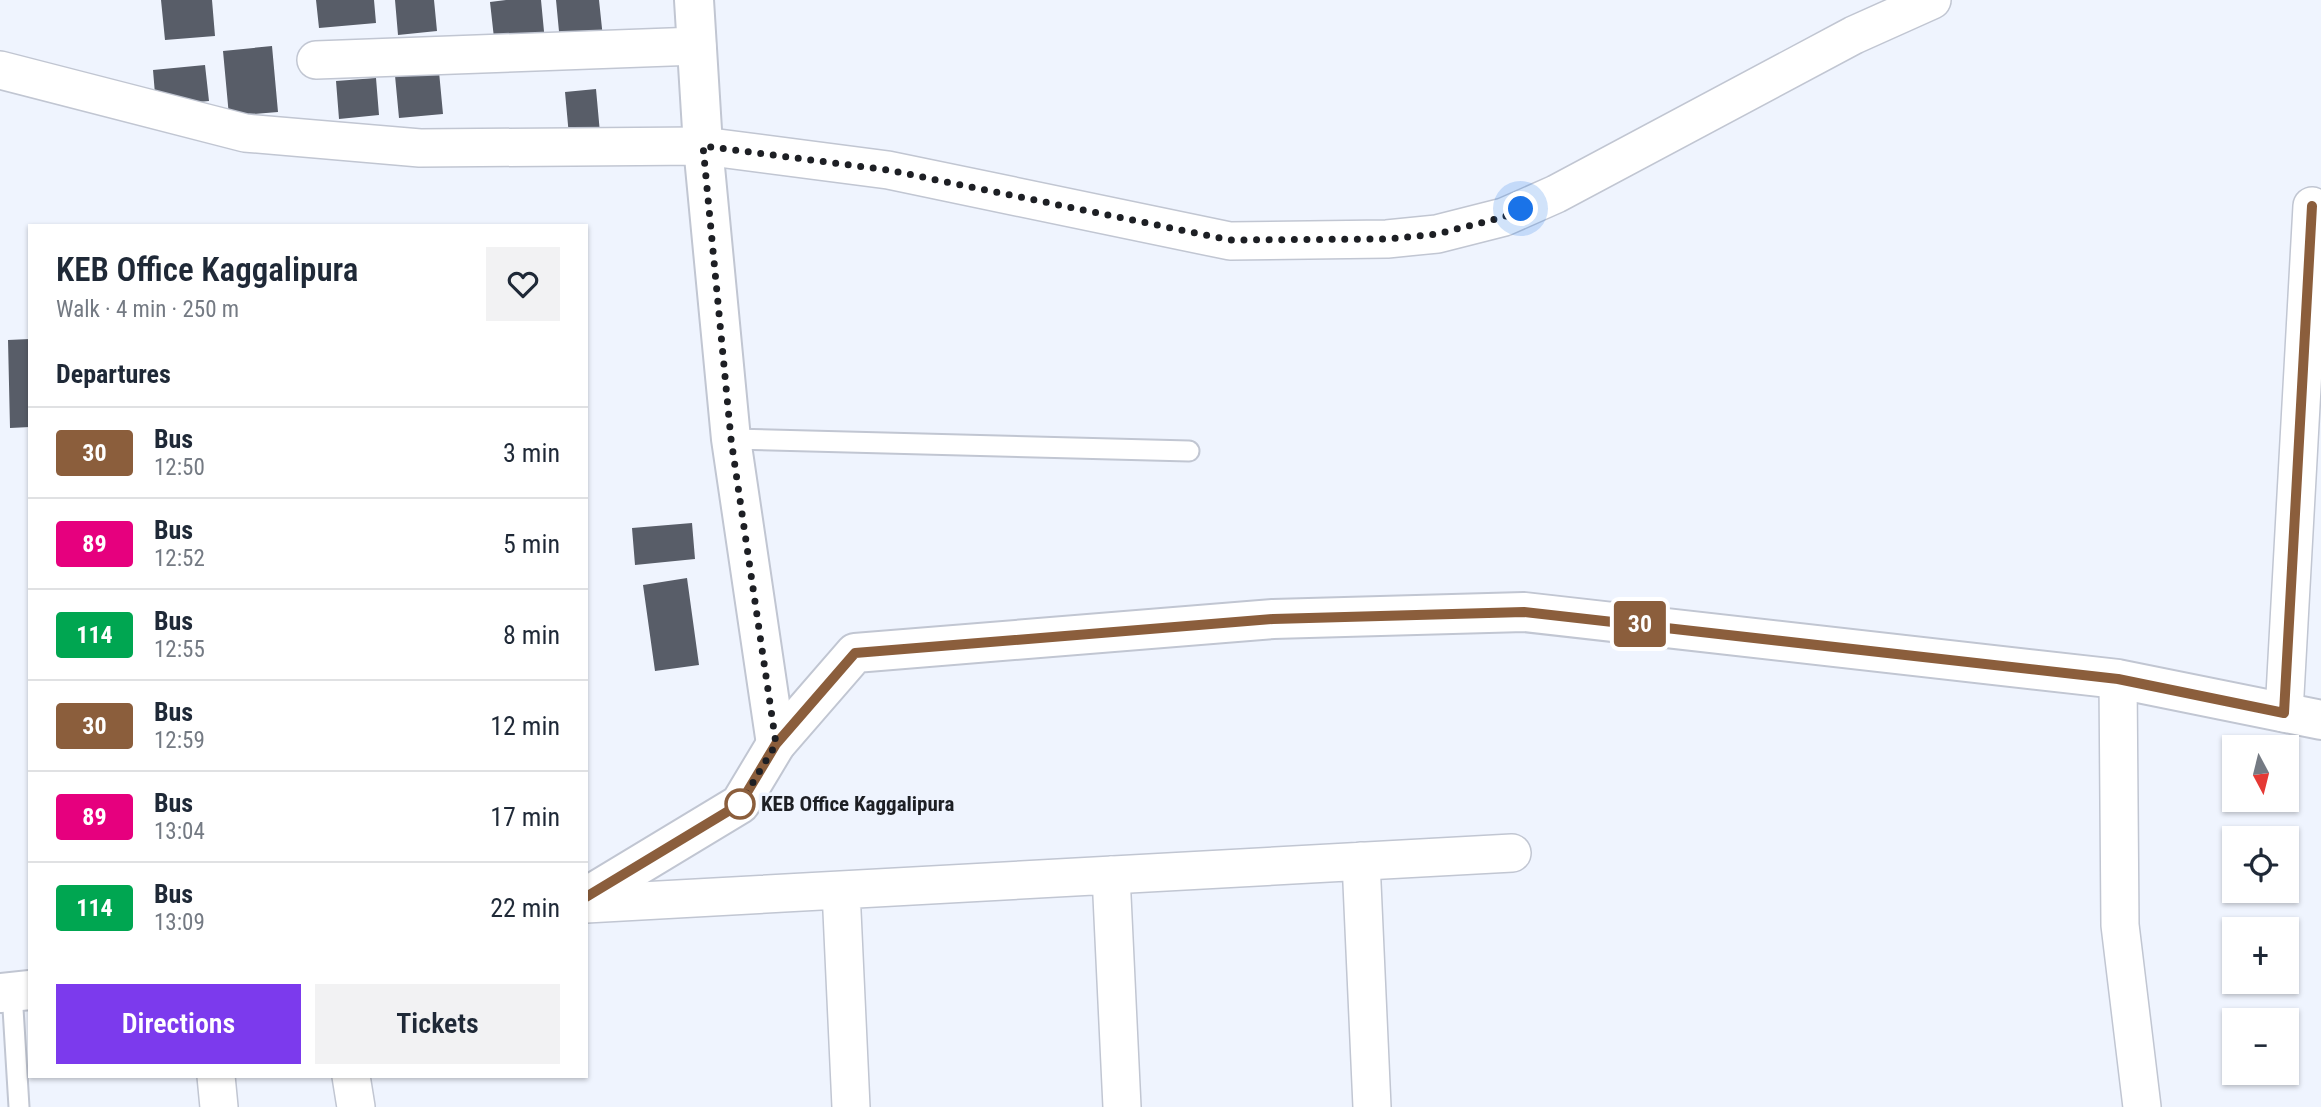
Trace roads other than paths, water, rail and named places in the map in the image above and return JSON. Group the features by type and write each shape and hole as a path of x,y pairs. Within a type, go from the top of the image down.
{"main road":[{"path":"694,0 703,146 731,439 776,744"},
{"path":"588,896 740,804 776,744 855,653 1273,619 1524,612 2118,679 2321,720"}],"street":[{"path":"0,70 245,133 420,148 703,146 888,170 1230,240 1387,239 1437,234 1504,217 1556,194 1854,35 1932,0"},
{"path":"316,60 697,46"},
{"path":"2284,713 2312,206"},
{"path":"2118,679 2120,925 2142,1107"},
{"path":"588,904 1512,853"},
{"path":"1362,861 1371,1107"},
{"path":"1111,875 1122,1107"},
{"path":"841,890 851,1107"},
{"path":"216,1078 219,1107"},
{"path":"351,1078 356,1107"}],"lane":[{"path":"731,439 1189,451"},
{"path":"14,991 19,1107"}],"place":[{"name":"KEB Office Kaggalipura","path":"740,804"}]}
